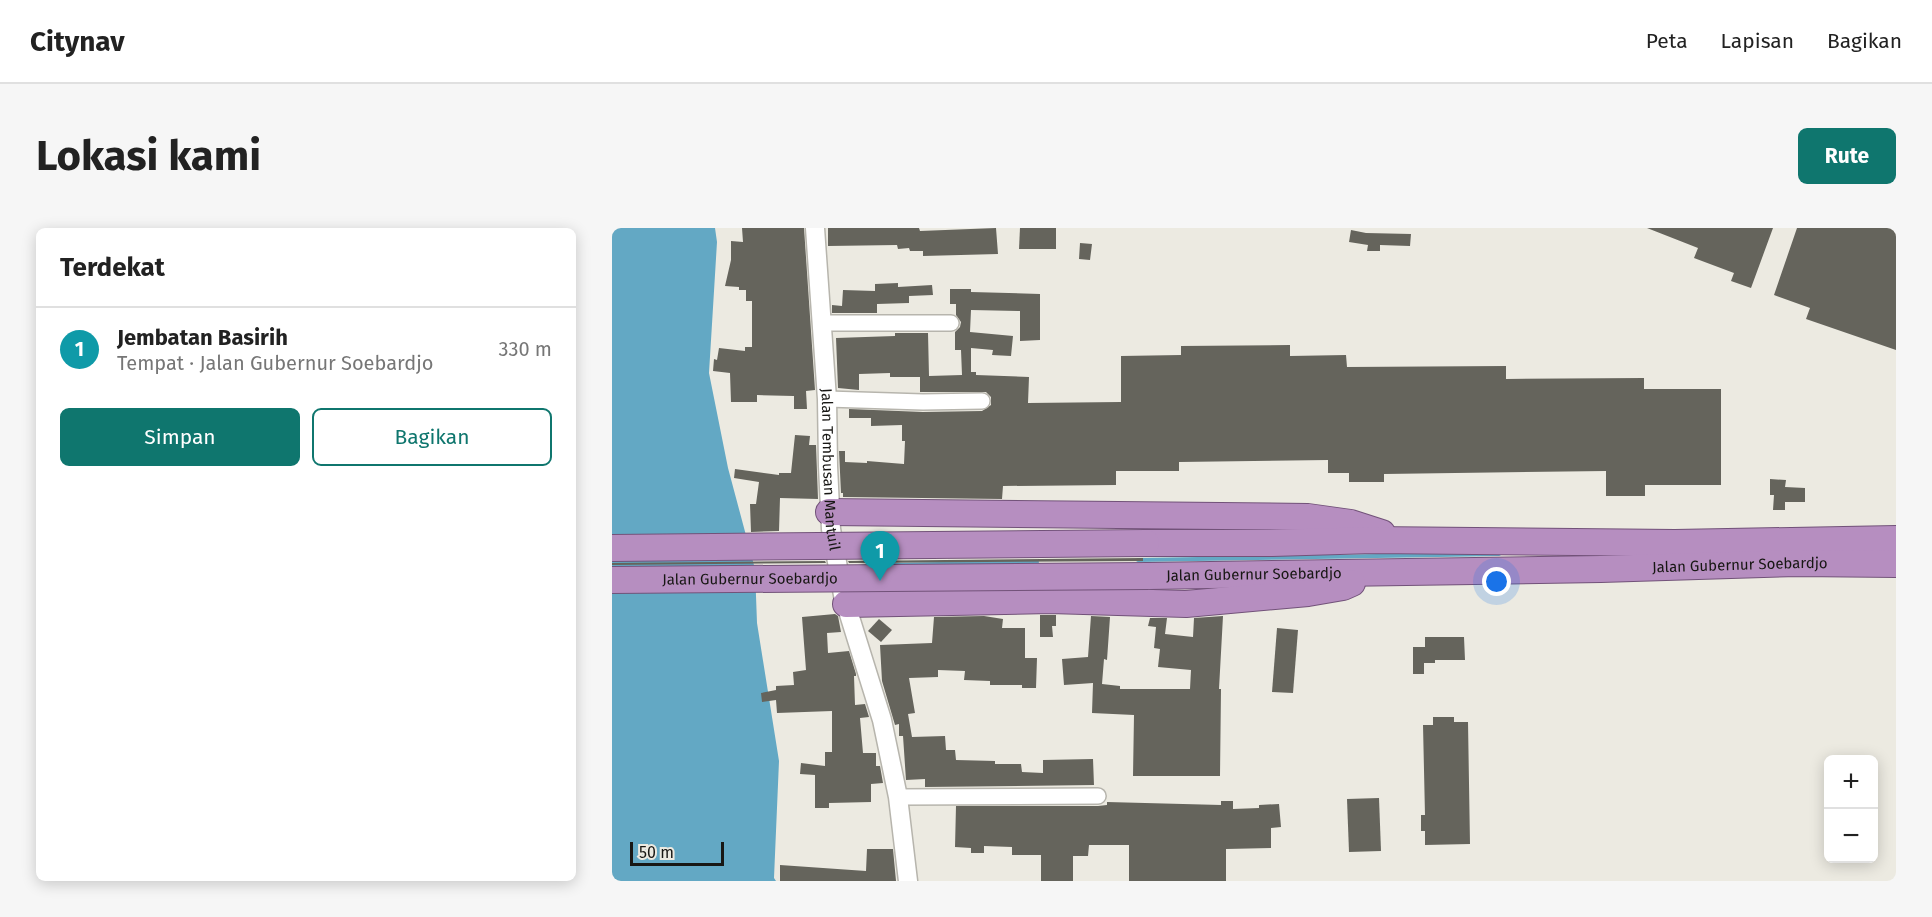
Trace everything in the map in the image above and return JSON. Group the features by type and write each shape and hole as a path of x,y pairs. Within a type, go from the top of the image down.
{"highway":[{"path":"829,512 1308,517 1351,523 1404,540"},
{"path":"1202,516 1202,543"},
{"name":"Jalan Gubernur Soebardjo","path":"612,548 1404,540 1675,543 1896,539"},
{"name":"Jalan Gubernur Soebardjo","path":"612,580 1148,576 1601,569 1798,563 1896,564"},
{"path":"846,604 1050,600 1194,603 1308,593 1343,587 1374,572"}],"street":[{"name":"Jalan Tembusan Mantuil","path":"815,228 827,399 829,512 846,604 882,720 898,797 908,881"},
{"path":"822,323 951,323"},
{"path":"827,399 982,401"},
{"path":"898,797 1098,796"}],"water":[{"path":"612,228 715,228 717,242 709,373 728,468 755,569 757,623 779,761 774,878 776,881 612,881"}],"building":[{"path":"742,228 804,228 815,390 806,391 807,409 794,409 794,396 757,395 757,402 731,402 730,373 713,371 714,359 717,360 719,348 745,351 745,347 752,347 752,301 746,301 746,290 725,286 731,260 731,241 743,242"},
{"path":"828,228 919,228 920,231 996,228 998,254 923,256 923,251 910,251 909,248 898,249 897,245 828,246"},
{"path":"1020,228 1056,228 1056,249 1019,249"},
{"path":"1647,228 1773,228 1751,288 1731,281 1734,273 1694,258 1698,248"},
{"path":"1797,228 1896,228 1896,350 1806,319 1810,308 1774,295"},
{"path":"1351,230 1366,233 1411,234 1410,246 1380,245 1380,251 1367,251 1368,245 1349,242"},
{"path":"1080,243 1092,244 1090,260 1079,259"},
{"path":"898,283 898,287 932,285 933,295 909,296 909,303 877,304 877,313 832,313 832,305 842,306 843,290 875,291 875,284"},
{"path":"950,289 971,289 971,292 1040,294 1040,340 1020,341 1020,311 971,310 970,332 1013,336 1011,356 992,355 993,350 971,348 971,372 976,372 976,375 1029,377 1028,403 1121,402 1121,356 1181,355 1181,346 1290,345 1290,356 1346,355 1347,367 1506,366 1506,379 1644,378 1644,389 1721,389 1721,485 1645,485 1645,496 1606,496 1606,471 1384,474 1384,482 1349,482 1349,473 1328,473 1328,460 1179,462 1179,471 1116,471 1116,485 1003,486 1002,499 843,497 839,451 845,451 845,462 904,464 905,441 902,441 902,425 871,426 871,418 849,418 849,409 923,412 982,411 991,405 991,397 986,392 920,392 920,377 890,377 890,373 859,374 859,390 838,388 836,338 928,333 929,376 962,375 961,350 955,350 955,332 961,322 956,315 956,304 950,304"},
{"path":"795,435 810,436 809,445 816,445 818,499 780,498 779,531 751,532 750,504 756,504 759,482 734,478 735,469 779,475 779,473 791,473"},
{"path":"1770,479 1786,480 1785,487 1805,488 1805,502 1785,502 1785,510 1773,510 1774,495 1770,495"},
{"path":"1143,558 1143,561 849,563 848,561"},
{"path":"825,561 826,563 612,565 612,563"},
{"path":"835,614 838,616 841,632 827,633 828,653 849,651 856,674 854,676 855,705 865,704 869,717 860,718 863,753 876,753 876,766 880,766 883,783 871,784 871,802 829,803 829,808 815,808 815,775 800,774 801,763 825,766 825,752 832,752 832,711 777,713 776,700 762,702 761,693 776,690 776,686 794,685 793,672 806,670 802,617"},
{"path":"1040,615 1056,615 1056,626 1052,626 1053,637 1040,637"},
{"path":"984,616 1003,619 1002,628 1025,628 1025,658 1037,658 1036,688 1022,688 1022,685 990,685 990,681 964,680 965,671 938,670 938,677 909,678 915,713 908,714 912,737 945,736 946,750 955,750 956,760 1021,764 1022,772 1043,773 1043,760 1093,759 1094,785 925,787 925,779 906,780 903,736 899,736 899,724 895,725 882,681 880,645 932,643 934,617"},
{"path":"1091,616 1110,617 1107,660 1104,659 1102,684 1120,686 1120,689 1190,689 1191,670 1158,667 1160,649 1154,648 1156,627 1148,626 1150,618 1167,618 1165,634 1193,637 1194,618 1223,616 1219,689 1221,689 1220,776 1133,776 1134,715 1092,713 1093,683 1064,685 1062,659 1088,657"},
{"path":"879,619 892,630 881,642 868,631"},
{"path":"1277,628 1298,630 1293,693 1272,692"},
{"path":"1425,637 1464,637 1465,660 1435,660 1435,663 1424,663 1424,674 1413,674 1413,647 1425,647"},
{"path":"1433,717 1454,717 1454,722 1468,722 1470,844 1425,845 1425,831 1421,831 1421,815 1425,815 1423,725 1433,725"},
{"path":"1379,798 1381,851 1349,852 1347,799"},
{"path":"1221,801 1233,801 1233,809 1259,808 1259,805 1279,804 1281,827 1271,828 1271,848 1226,849 1226,881 1129,881 1129,845 1089,845 1088,856 1073,856 1073,881 1041,881 1041,855 1012,855 1012,847 984,846 984,853 971,853 971,848 955,847 956,806 1098,806 1107,805 1107,802 1221,805"},
{"path":"867,849 893,849 896,881 780,881 780,865 866,871"}],"waterway":[{"path":"1138,560 1499,554"},
{"path":"886,565 1037,562"}],"place":[{"name":"Jembatan Basirih","path":"880,581"}]}
